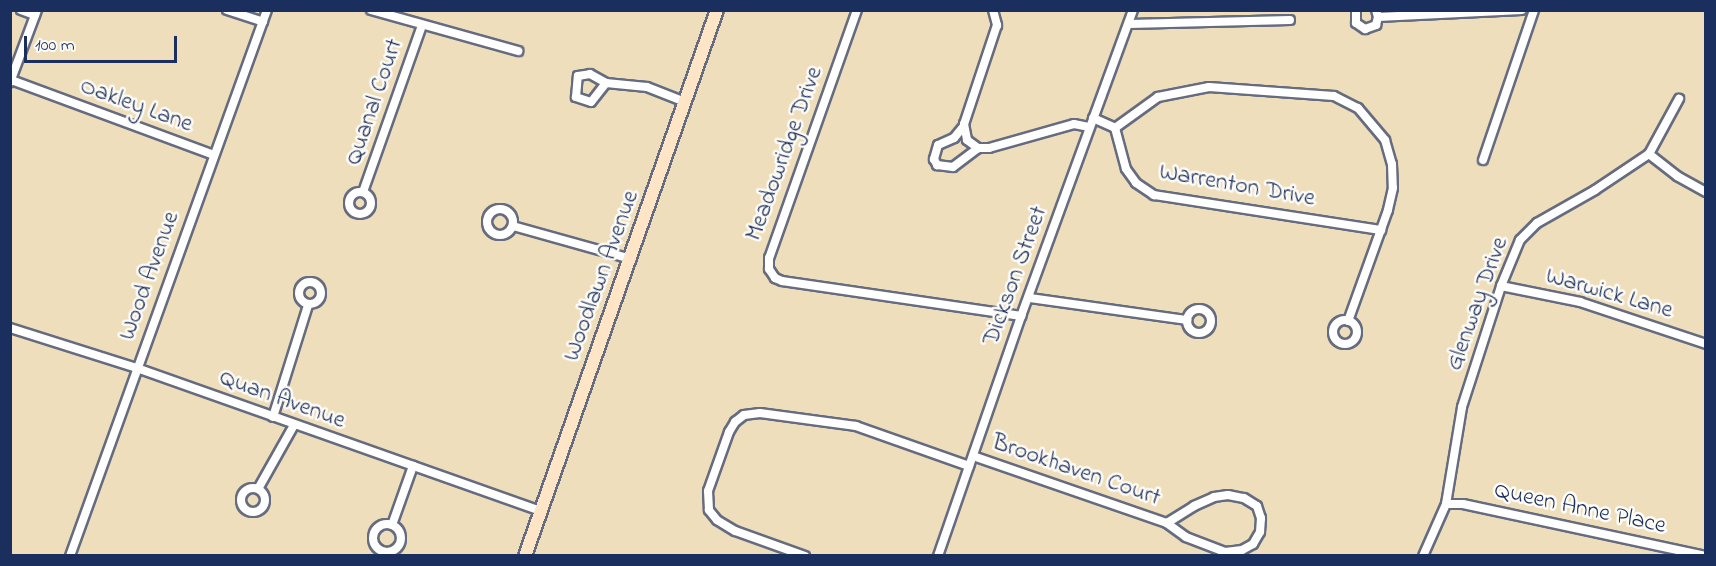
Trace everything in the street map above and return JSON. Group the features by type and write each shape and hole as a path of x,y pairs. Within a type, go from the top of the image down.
{"street":[{"path":"11,81 36,13 21,10"},
{"path":"227,10 263,22"},
{"name":"Wood Avenue","path":"70,555 267,10"},
{"path":"371,10 518,51"},
{"name":"Woodlawn Avenue","path":"525,555 717,10"},
{"name":"Meadowridge Drive","path":"857,10 769,258 769,269 775,278 782,281 1021,316"},
{"path":"978,148 953,166 937,165 934,159 938,146 954,138 963,127 995,33 996,17 993,10"},
{"name":"Dickson Street","path":"938,555 1021,316 1030,298 1091,122 1133,10"},
{"path":"1356,10 1354,20 1362,28 1373,27 1377,14 1522,10"},
{"path":"1483,160 1534,10"},
{"path":"1129,24 1290,20"},
{"name":"Quanal Court","path":"363,192 422,26"},
{"name":"Oakley Lane","path":"11,81 214,155"},
{"path":"606,83 647,87 685,102"},
{"path":"963,127 966,140 978,148 989,148 1074,124 1091,122 1115,128 1158,97 1182,90 1228,87 1334,96 1358,108 1385,140 1392,164 1393,188 1381,230 1348,321"},
{"name":"Glenway Drive","path":"1423,555 1446,504 1462,407 1501,286 1520,240 1529,228 1595,190 1649,154 1680,99"},
{"name":"Warrenton Drive","path":"1115,128 1125,168 1136,183 1154,195 1381,230"},
{"path":"1649,154 1677,176 1706,192"},
{"path":"513,226 631,259"},
{"name":"Warwick Lane","path":"1501,286 1580,302 1706,344"},
{"path":"1030,298 1187,320"},
{"path":"273,417 308,305"},
{"name":"Quan Avenue","path":"10,328 137,369 540,511"},
{"name":"Brookhaven Court","path":"805,555 735,531 717,520 709,510 708,491 735,422 744,415 760,413 856,426 969,466"},
{"path":"258,489 294,425"},
{"name":"Brookhaven Court","path":"973,456 1167,523 1186,537 1225,552 1242,550 1253,544 1260,532 1262,518 1257,506 1244,498 1228,495 1214,497 1194,506 1167,523"},
{"path":"392,525 413,466"},
{"name":"Queen Anne Place","path":"1446,504 1463,504 1705,555"}]}
